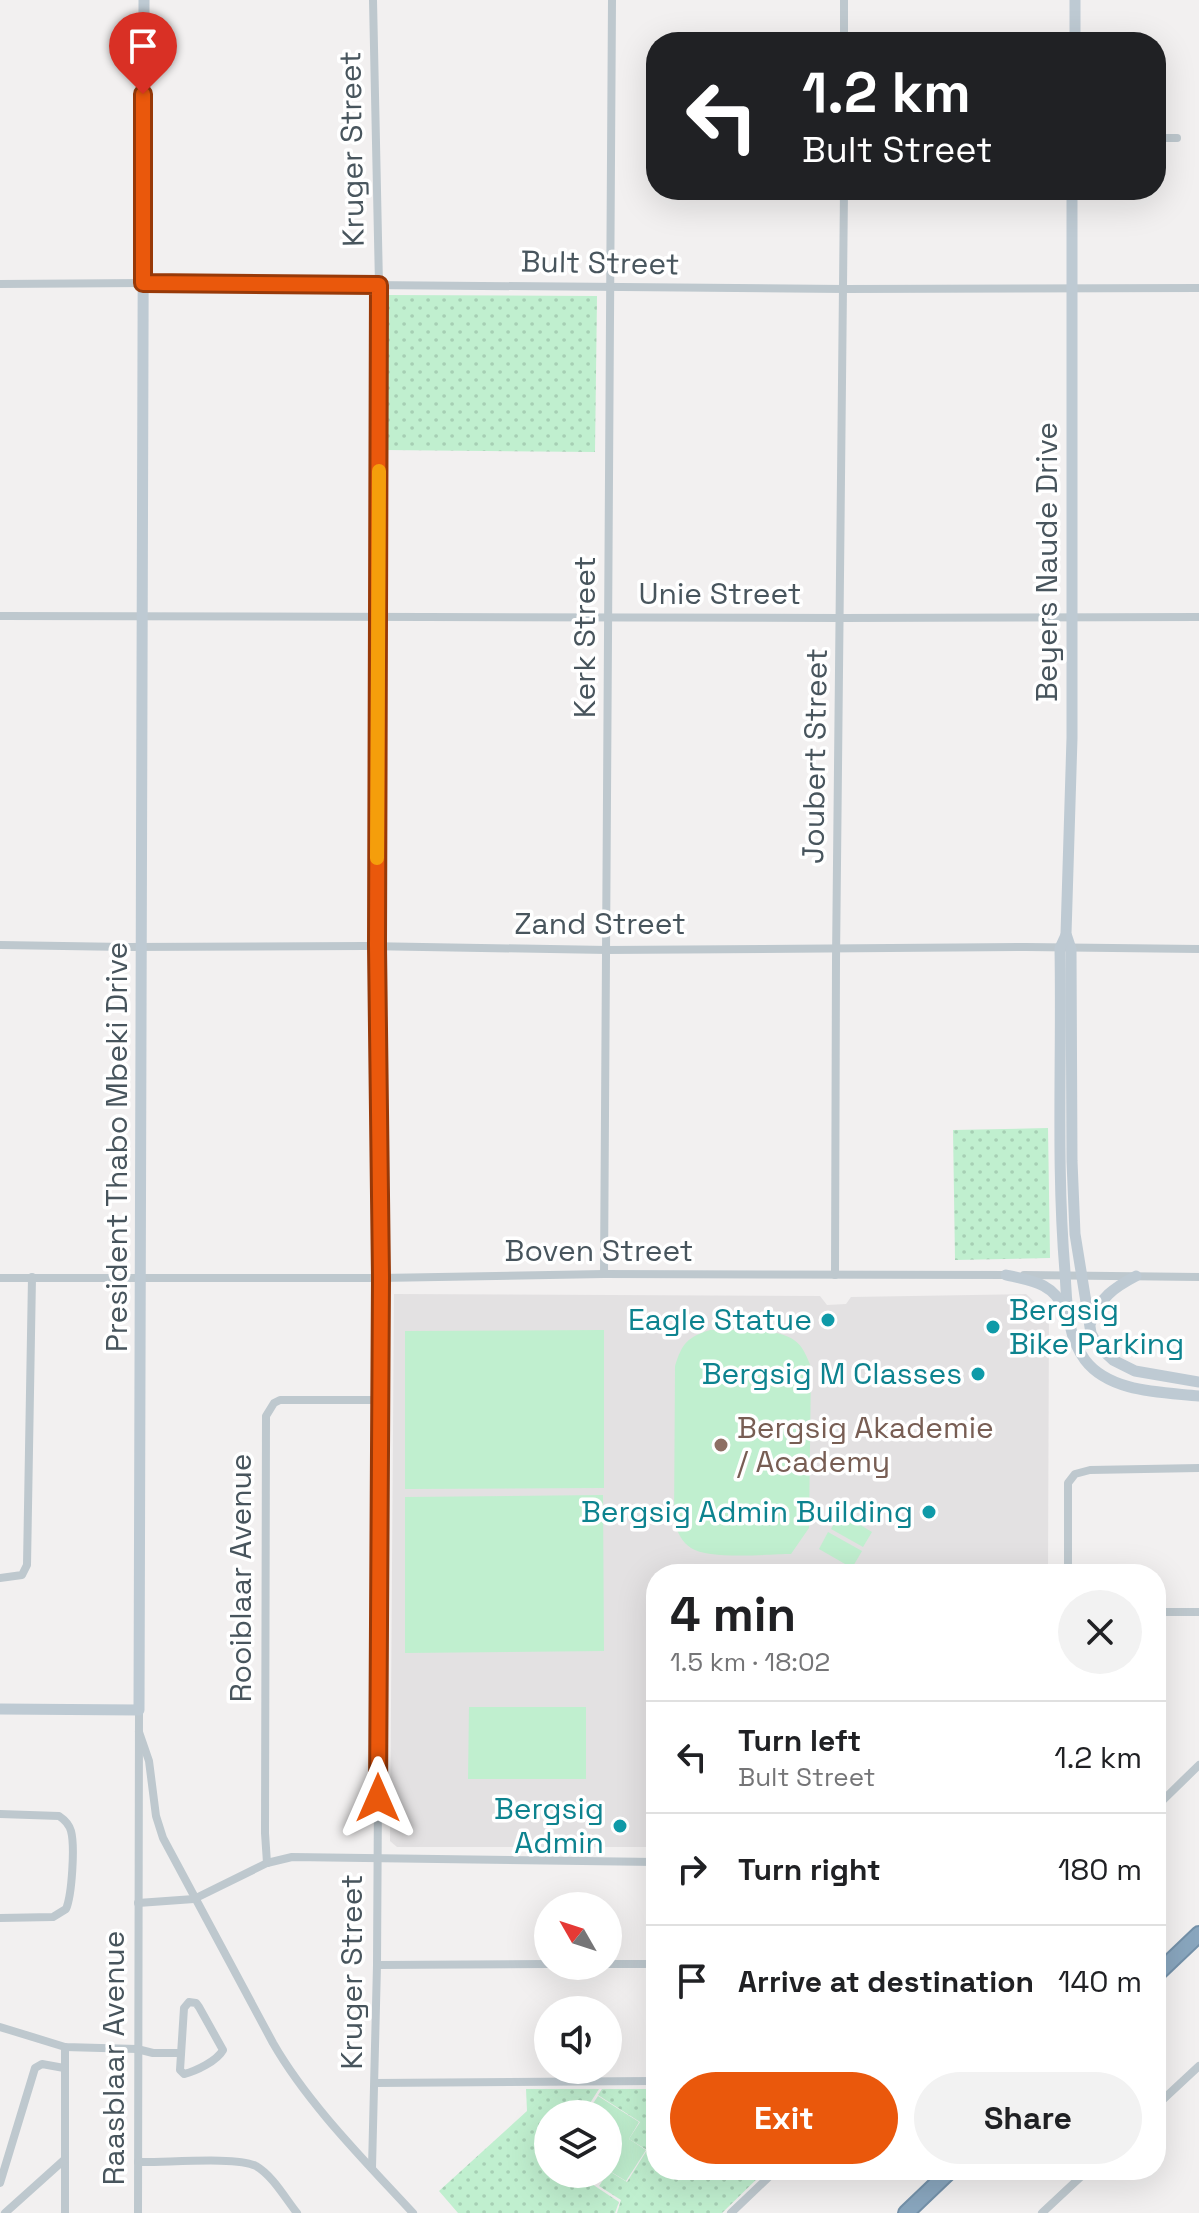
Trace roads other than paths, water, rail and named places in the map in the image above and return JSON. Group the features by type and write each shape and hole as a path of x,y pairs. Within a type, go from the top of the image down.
{"highway":[{"path":"1166,1965 1199,1934"},
{"path":"906,2213 941,2180"}],"street":[{"name":"President Thabo Mbeki Drive","path":"144,0 139,1732 149,1761 156,1816 163,1838 284,2064 413,2213"},
{"name":"Kruger Street","path":"372,2168 377,1965 381,1278 377,946 379,285 373,0"},
{"name":"Kerk Street","path":"604,1274 612,0"},
{"path":"844,0 844,32"},
{"path":"1075,0 1075,32"},
{"path":"1166,138 1177,138"},
{"name":"Joubert Street","path":"835,1275 844,200"},
{"name":"Beyers Naude Drive","path":"1067,1315 1058,1162 1072,738 1072,200"},
{"name":"Bult Street","path":"0,284 1199,288"},
{"name":"Unie Street","path":"0,616 1199,617"},
{"name":"Zand Street","path":"0,945 607,950 836,947 1199,949"},
{"name":"Beyers Naude Drive","path":"1065,949 1075,1234 1090,1327"},
{"name":"Boven Street","path":"0,1278 381,1278 604,1274 1199,1277"},
{"path":"1006,1275 1049,1288 1061,1301 1076,1345 1086,1362 1099,1373 1140,1389 1199,1396"},
{"path":"1136,1276 1103,1298 1095,1311 1090,1327 1098,1346 1113,1360 1135,1371 1199,1382"},
{"path":"0,1578 22,1575 27,1565 32,1277"},
{"name":"Rooiblaar Avenue","path":"267,1863 266,1416 274,1403 280,1400 380,1400"},
{"path":"1068,1564 1068,1483 1075,1474 1090,1470 1199,1468"},
{"path":"1166,1612 1199,1612"},
{"path":"0,1709 139,1710"},
{"name":"Raasblaar Avenue","path":"138,2213 139,1732"},
{"path":"1166,1797 1199,1765"},
{"path":"0,1814 59,1816 67,1823 72,1837 71,1893 66,1909 53,1917 0,1918"},
{"name":"Raasblaar Avenue","path":"138,1903 194,1899 267,1863 292,1857 646,1862"},
{"path":"377,1965 534,1964"},
{"path":"622,1964 646,1964"},
{"path":"189,2002 196,2003 221,2045 222,2053 184,2074 180,2070 181,2053 184,2008 189,2002"},
{"path":"0,2027 65,2047 181,2053"},
{"path":"65,2047 65,2213"},
{"path":"0,2183 35,2068 42,2064 64,2068"},
{"path":"1166,2097 1199,2066"},
{"path":"375,2083 646,2081"},
{"path":"5,2213 64,2160"},
{"path":"138,2162 251,2164 264,2172 297,2213"},
{"path":"731,2213 766,2180"},
{"path":"1042,2213 1077,2180"}],"place":[{"name":"Eagle Statue","path":"828,1320"},
{"name":"Bergsig Bike Parking","path":"993,1327"},
{"name":"Bergsig M Classes","path":"978,1374"},
{"name":"Bergsig Akademie / Academy","path":"721,1445"},
{"name":"Bergsig Admin Building","path":"929,1512"},
{"name":"Bergsig Admin","path":"620,1826"}]}
